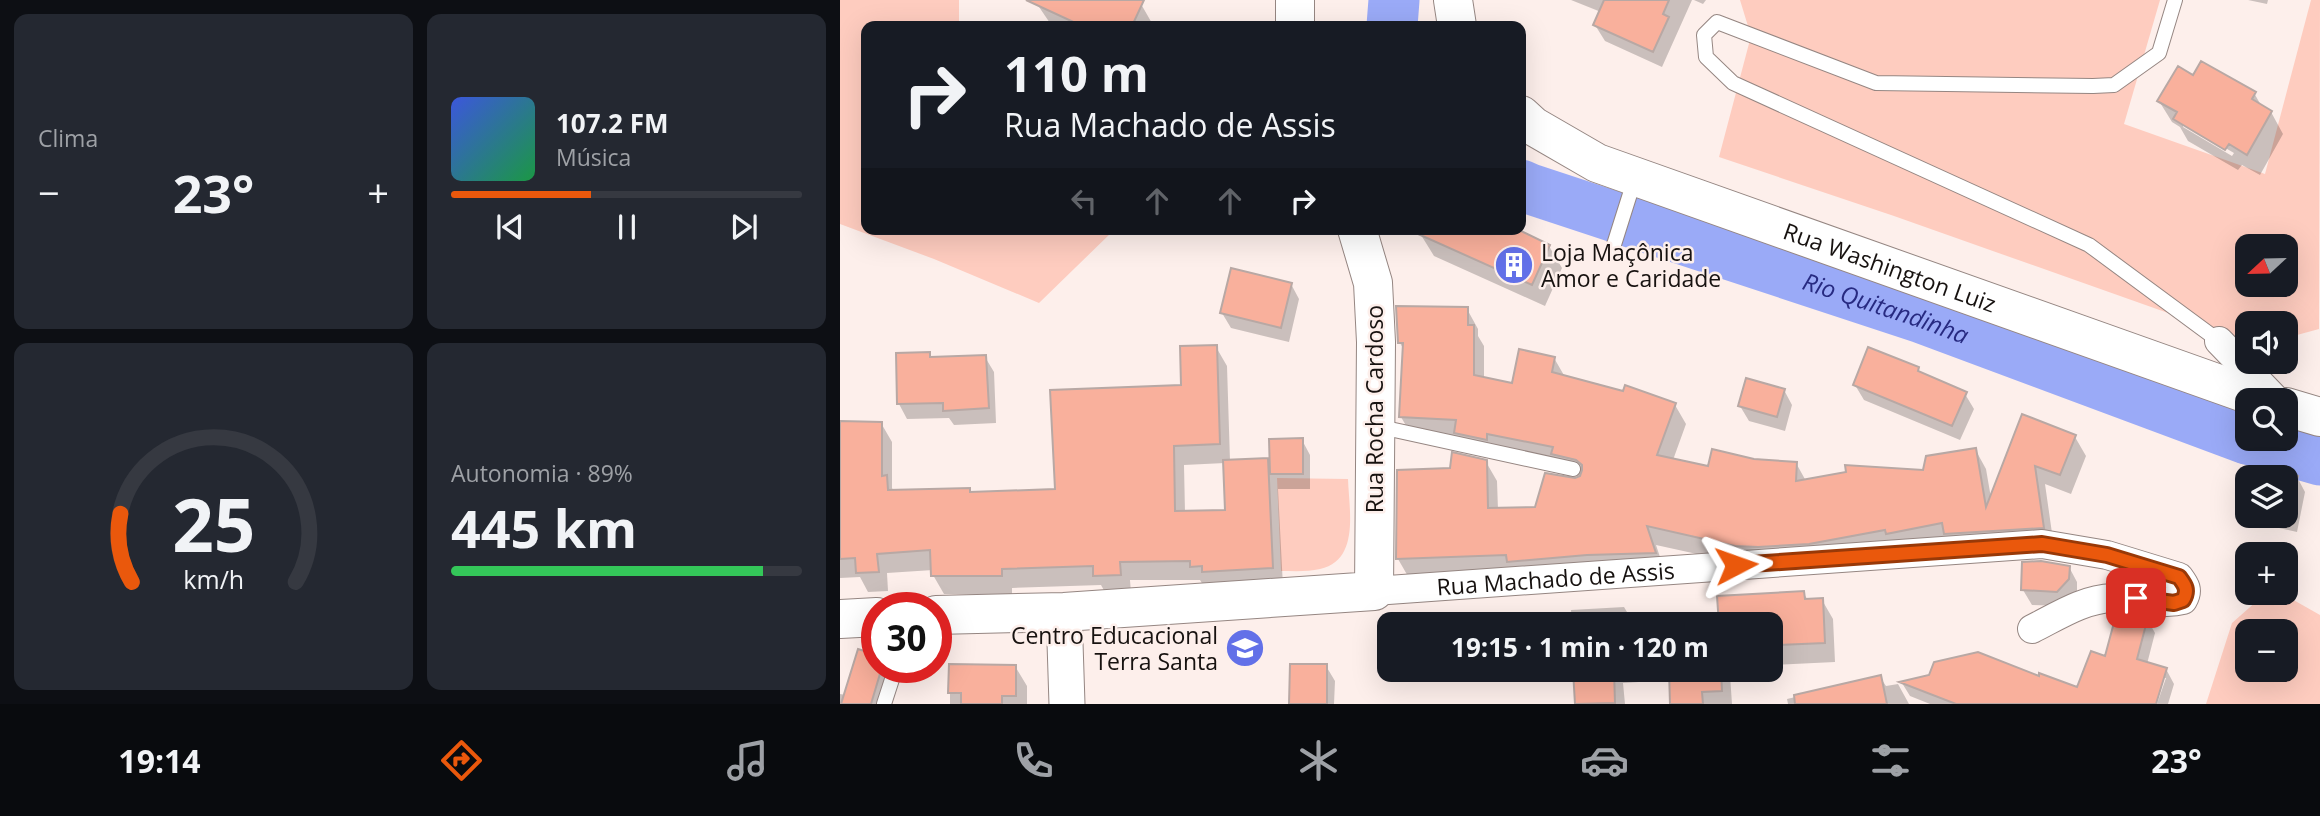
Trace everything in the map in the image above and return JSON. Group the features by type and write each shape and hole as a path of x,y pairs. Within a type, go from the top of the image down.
{"main road":[{"path":"1295,0 1295,21"},
{"path":"1453,0 1456,21"},
{"name":"Rua Washington Luiz","path":"1526,120 1597,163 2235,390"},
{"name":"Rua Rocha Cardoso","path":"1359,235 1373,283 1376,342 1374,591"},
{"path":"2298,411 2320,417"},
{"path":"952,615 1064,612 1374,591"},
{"path":"840,619 861,618"}],"street":[{"path":"2218,341 2264,388"},
{"name":"Rua Machado de Assis","path":"1374,591 2042,544 2119,558 2179,577 2186,586 2183,600 2174,603 2136,598 2101,599 2083,603 2032,629"},
{"path":"1064,612 1067,704"}],"lane":[{"path":"2175,0 2159,52 2114,85 1876,83 1717,22 1704,36 1706,57 1732,83 2089,244 2218,341"},
{"path":"1612,251 1636,177"},
{"path":"1375,425 1573,469"},
{"path":"884,704 891,683"}],"shaded area":[{"path":"840,0 959,0 959,21 861,21 861,232 840,224"},
{"path":"1740,0 2160,0 2124,124 2265,174 2311,0 2320,0 2319,329 2298,335 2298,311 2235,311 2235,337 1719,157 1751,36"},
{"path":"870,235 1109,235 1039,303"},
{"path":"1277,478 1348,479 1350,519 1347,545 1333,564 1315,570 1281,571"},
{"path":"2298,603 2320,615 2320,704 2206,704 2235,620 2235,682 2298,682 2298,619 2237,619 2252,605 2298,605"}],"building":[{"path":"1026,0 1144,0 1134,21 1071,21"},
{"path":"1604,0 1669,0 1663,14 1669,17 1653,52 1593,25"},
{"path":"2201,61 2256,92 2252,99 2272,111 2247,155 2229,144 2225,150 2173,119 2177,112 2157,101 2178,66 2193,75"},
{"name":"Loja Maçônica Amor e Caridade","path":"1526,233 1550,245 1532,285 1420,235"},
{"path":"1231,268 1292,283 1281,328 1220,313"},
{"path":"1396,306 1468,307 1468,325 1474,325 1474,375 1512,383 1519,349 1555,357 1552,372 1623,391 1625,385 1676,403 1657,455 1708,466 1712,449 1754,459 1797,462 1796,481 1846,472 1845,465 1923,470 1926,456 1976,448 1986,507 2022,414 2076,435 2060,475 2035,466 2044,528 1944,534 1942,523 1886,534 1885,530 1809,544 1758,547 1735,546 1647,526 1656,553 1587,555 1507,562 1506,555 1396,559 1397,470 1450,468 1452,452 1487,460 1488,508 1535,507 1545,473 1575,478 1580,476 1582,465 1576,460 1551,454 1553,447 1487,434 1487,440 1454,433 1456,420 1399,417 1403,343 1398,343"},
{"path":"1217,345 1220,444 1174,446 1175,511 1225,510 1223,460 1268,458 1273,568 1202,572 1202,566 1190,567 1190,561 1120,562 1121,575 1093,576 1093,566 1002,569 1002,576 931,576 930,550 877,554 879,572 856,573 855,558 840,559 840,421 882,422 882,476 887,475 888,490 970,488 970,492 1055,489 1050,390 1181,385 1180,346"},
{"path":"1868,347 1919,367 1918,371 1967,392 1952,426 1853,385"},
{"path":"930,352 930,357 986,355 989,408 943,411 943,403 897,404 896,353"},
{"path":"1746,378 1785,389 1777,417 1738,406"},
{"path":"1303,438 1303,474 1270,474 1269,439"},
{"path":"2041,561 2070,566 2069,579 2057,592 2021,590 2022,562"},
{"path":"1804,591 1805,599 1823,598 1825,643 1783,645 1783,612 1718,612 1717,596"},
{"path":"2116,615 2148,617 2137,659 2167,668 2156,704 1956,704 1899,682 1929,675 1934,662 1978,652 2039,676 2039,673 2077,687 2091,651 2105,656"},
{"path":"858,649 861,650 861,683 877,683 871,704 841,704"},
{"path":"952,664 1016,665 1016,696 1002,696 1002,704 961,704 961,693 948,693 948,683 952,683"},
{"path":"1290,664 1327,664 1327,704 1289,704"},
{"path":"1881,675 1887,704 1795,704 1794,695"},
{"path":"1574,682 1614,682 1615,703 1575,704"},
{"path":"1669,682 1722,682 1722,691 1702,692 1703,704 1670,704"}],"waterway":[{"name":"Rio Quitandinha","path":"1392,21 1394,0"},
{"name":"Rio Quitandinha","path":"1526,187 1922,318 2235,435"},
{"name":"Rio Quitandinha","path":"2289,451 2320,460"}],"place":[{"name":"Loja Maçônica Amor e Caridade","path":"1514,265"},
{"name":"Centro Educacional Terra Santa","path":"1245,648"}],"route":[{"path":"1736,565 2042,544 2107,555 2179,577 2186,586 2183,600 2174,603 2136,598"}]}
